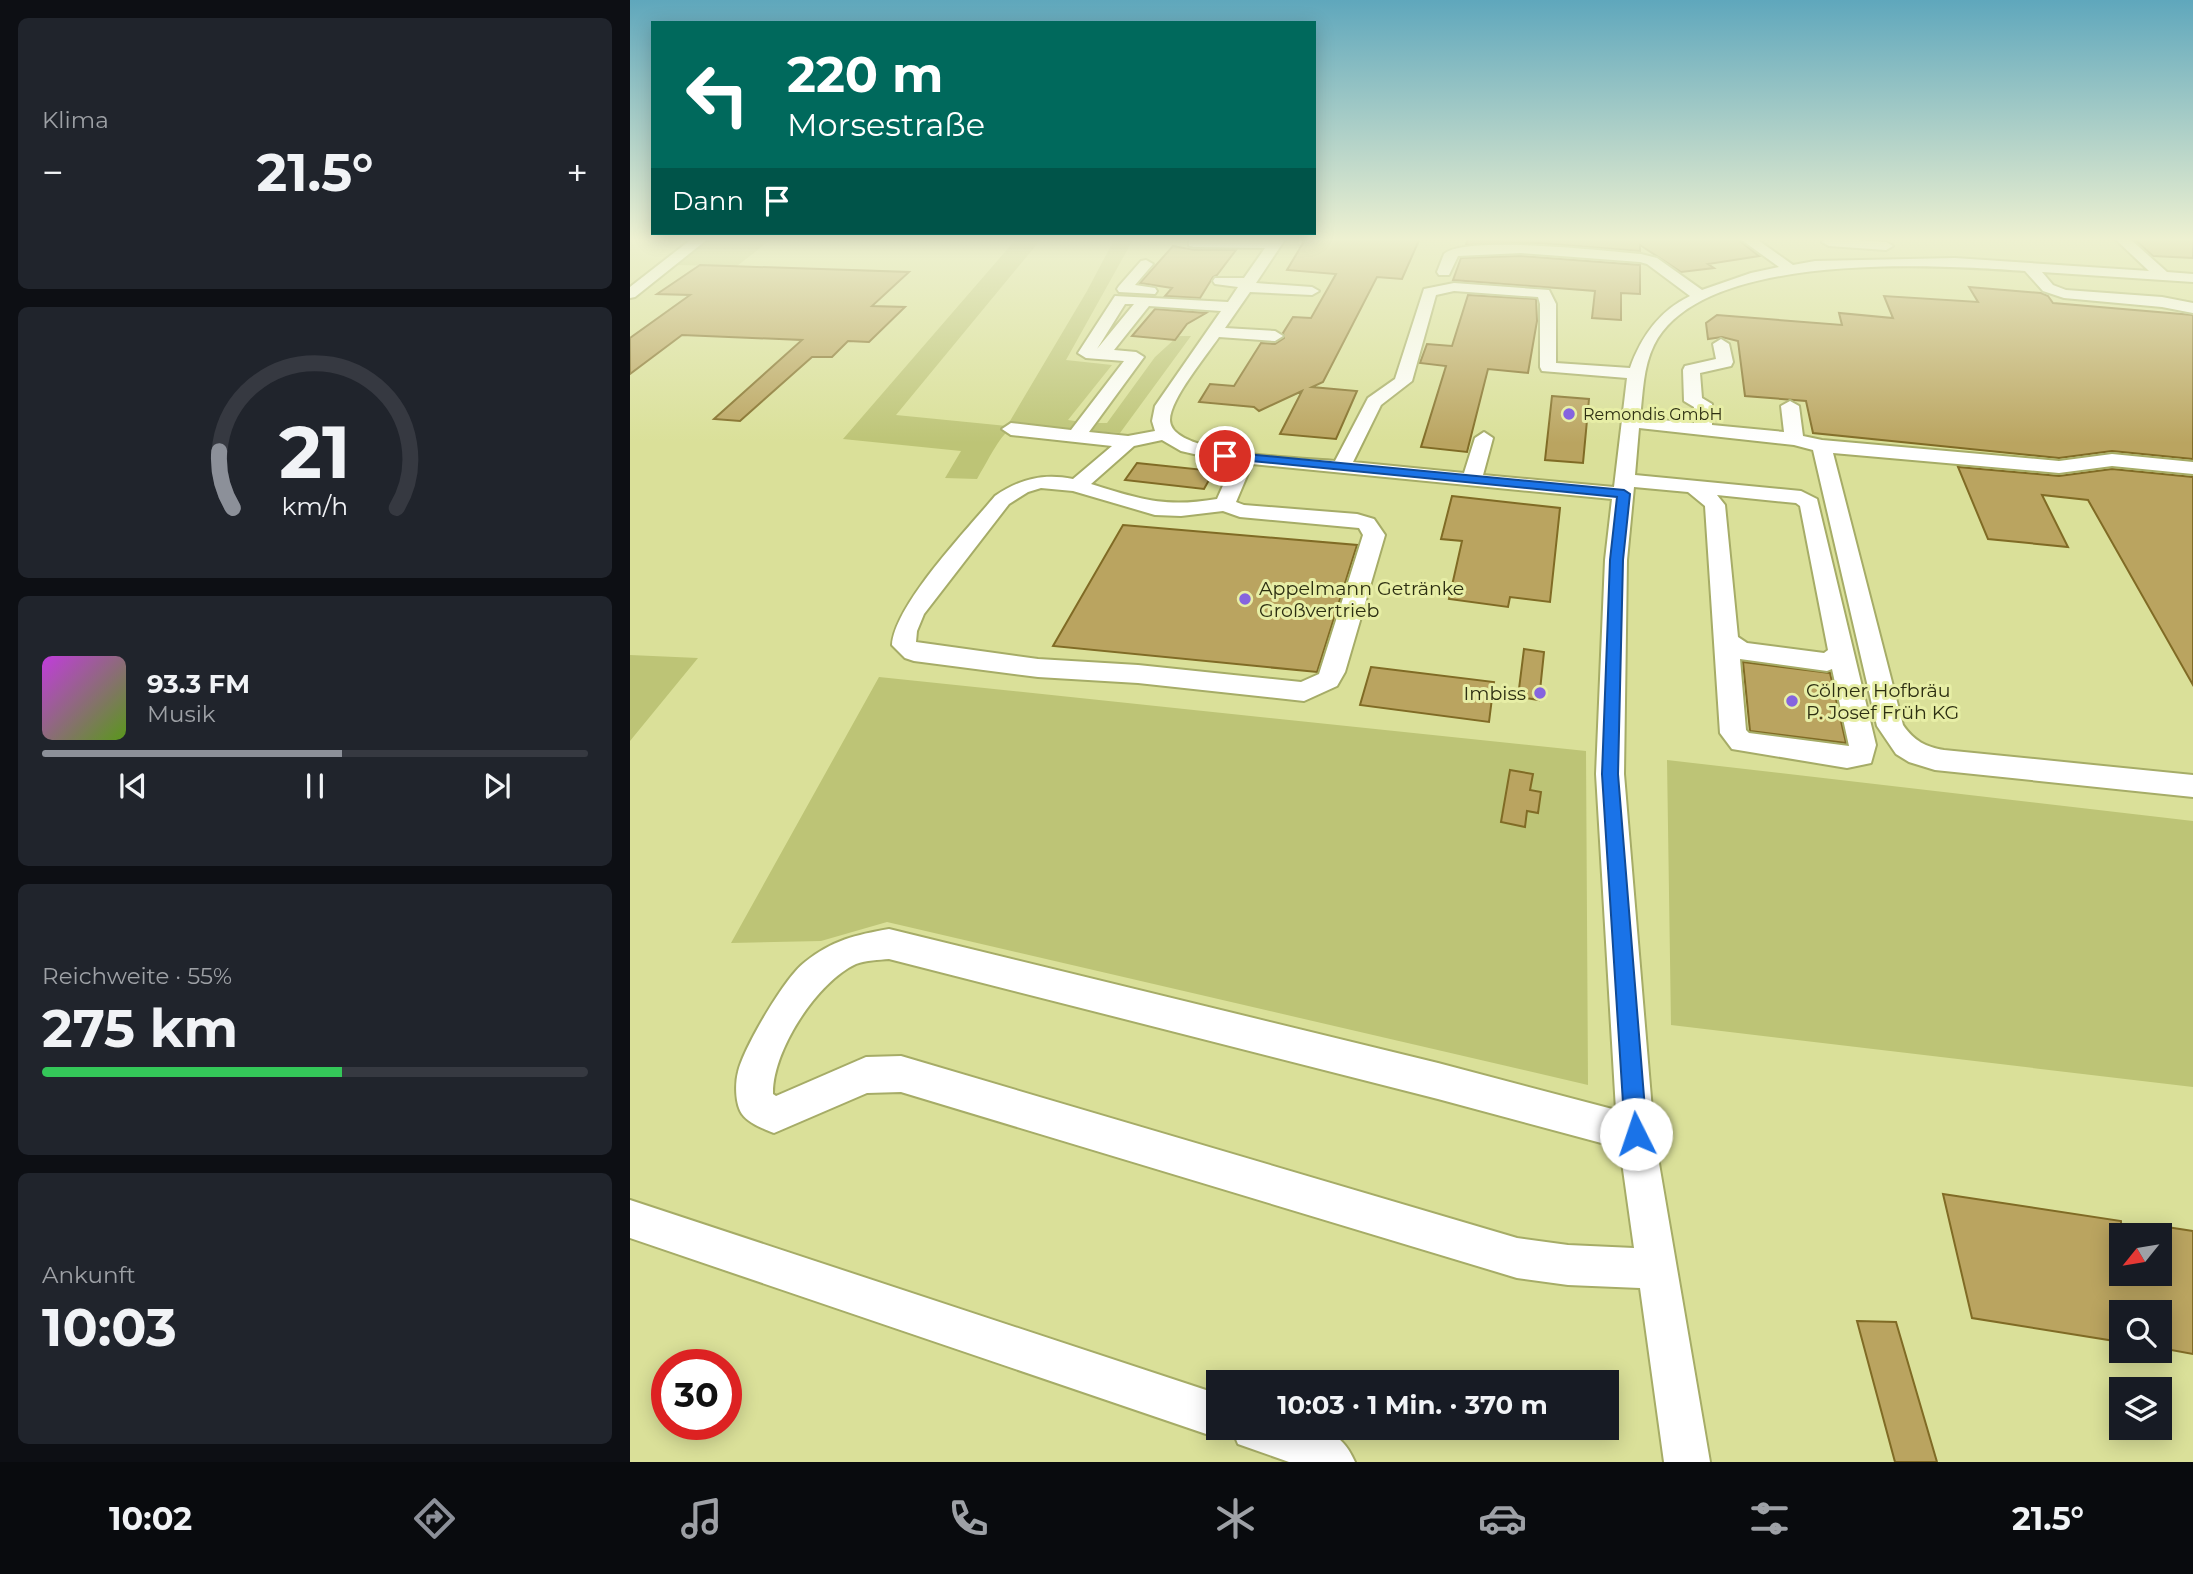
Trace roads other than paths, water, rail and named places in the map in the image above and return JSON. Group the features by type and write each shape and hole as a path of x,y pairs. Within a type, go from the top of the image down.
{"street":[{"path":"1077,435 1136,357 1086,353 1115,306"},
{"path":"1235,306 1164,406 1161,422 1166,435 1187,448 1245,458 1472,479 1624,487 1693,487 1801,497 1810,503 1840,654 1863,745 1861,756 1847,757 1741,742 1732,733 1715,506 1704,493 1693,487"},
{"path":"1341,467 1374,402 1403,381 1425,306"},
{"path":"1548,306 1548,367 1636,373"},
{"path":"1687,306 1666,320 1647,343 1636,373 1616,560 1610,774 1636,1134 1687,1462"},
{"path":"1216,332 1275,336"},
{"path":"1703,429 1703,404 1693,401 1691,370 1725,362 1721,344"},
{"path":"1790,406 1794,439"},
{"path":"1630,422 1794,439 1822,446 2059,467 2112,460 2193,468"},
{"path":"1011,429 1128,442 1166,435"},
{"path":"1472,479 1484,438"},
{"path":"1079,484 1128,442"},
{"path":"1822,446 1890,726 1903,747 1916,755 1944,761 2193,786"},
{"path":"1225,504 1245,458"},
{"path":"1034,481 1079,484 1124,503 1157,509 1225,504 1240,511 1357,520 1367,524 1374,535 1334,672 1328,680 1304,692 1138,674 1038,668 914,652 904,645 905,631 915,611 1002,500 1017,487 1034,481"},
{"path":"1726,641 1741,651 1828,662 1840,654"},
{"path":"1636,1134 889,944 851,950 814,974 781,1020 755,1073 755,1103 774,1115 866,1075 901,1074 1517,1258 1568,1265 1657,1269"},
{"path":"630,1219 1206,1412"},
{"path":"1290,1440 1317,1449 1332,1462"}],"place":[{"name":"Remondis GmbH","path":"1569,414"},
{"name":"Appelmann Getränke Großvertrieb","path":"1245,599"},
{"name":"Imbiss","path":"1540,693"},
{"name":"Cölner Hofbräu P. Josef Früh KG","path":"1792,701"}]}
